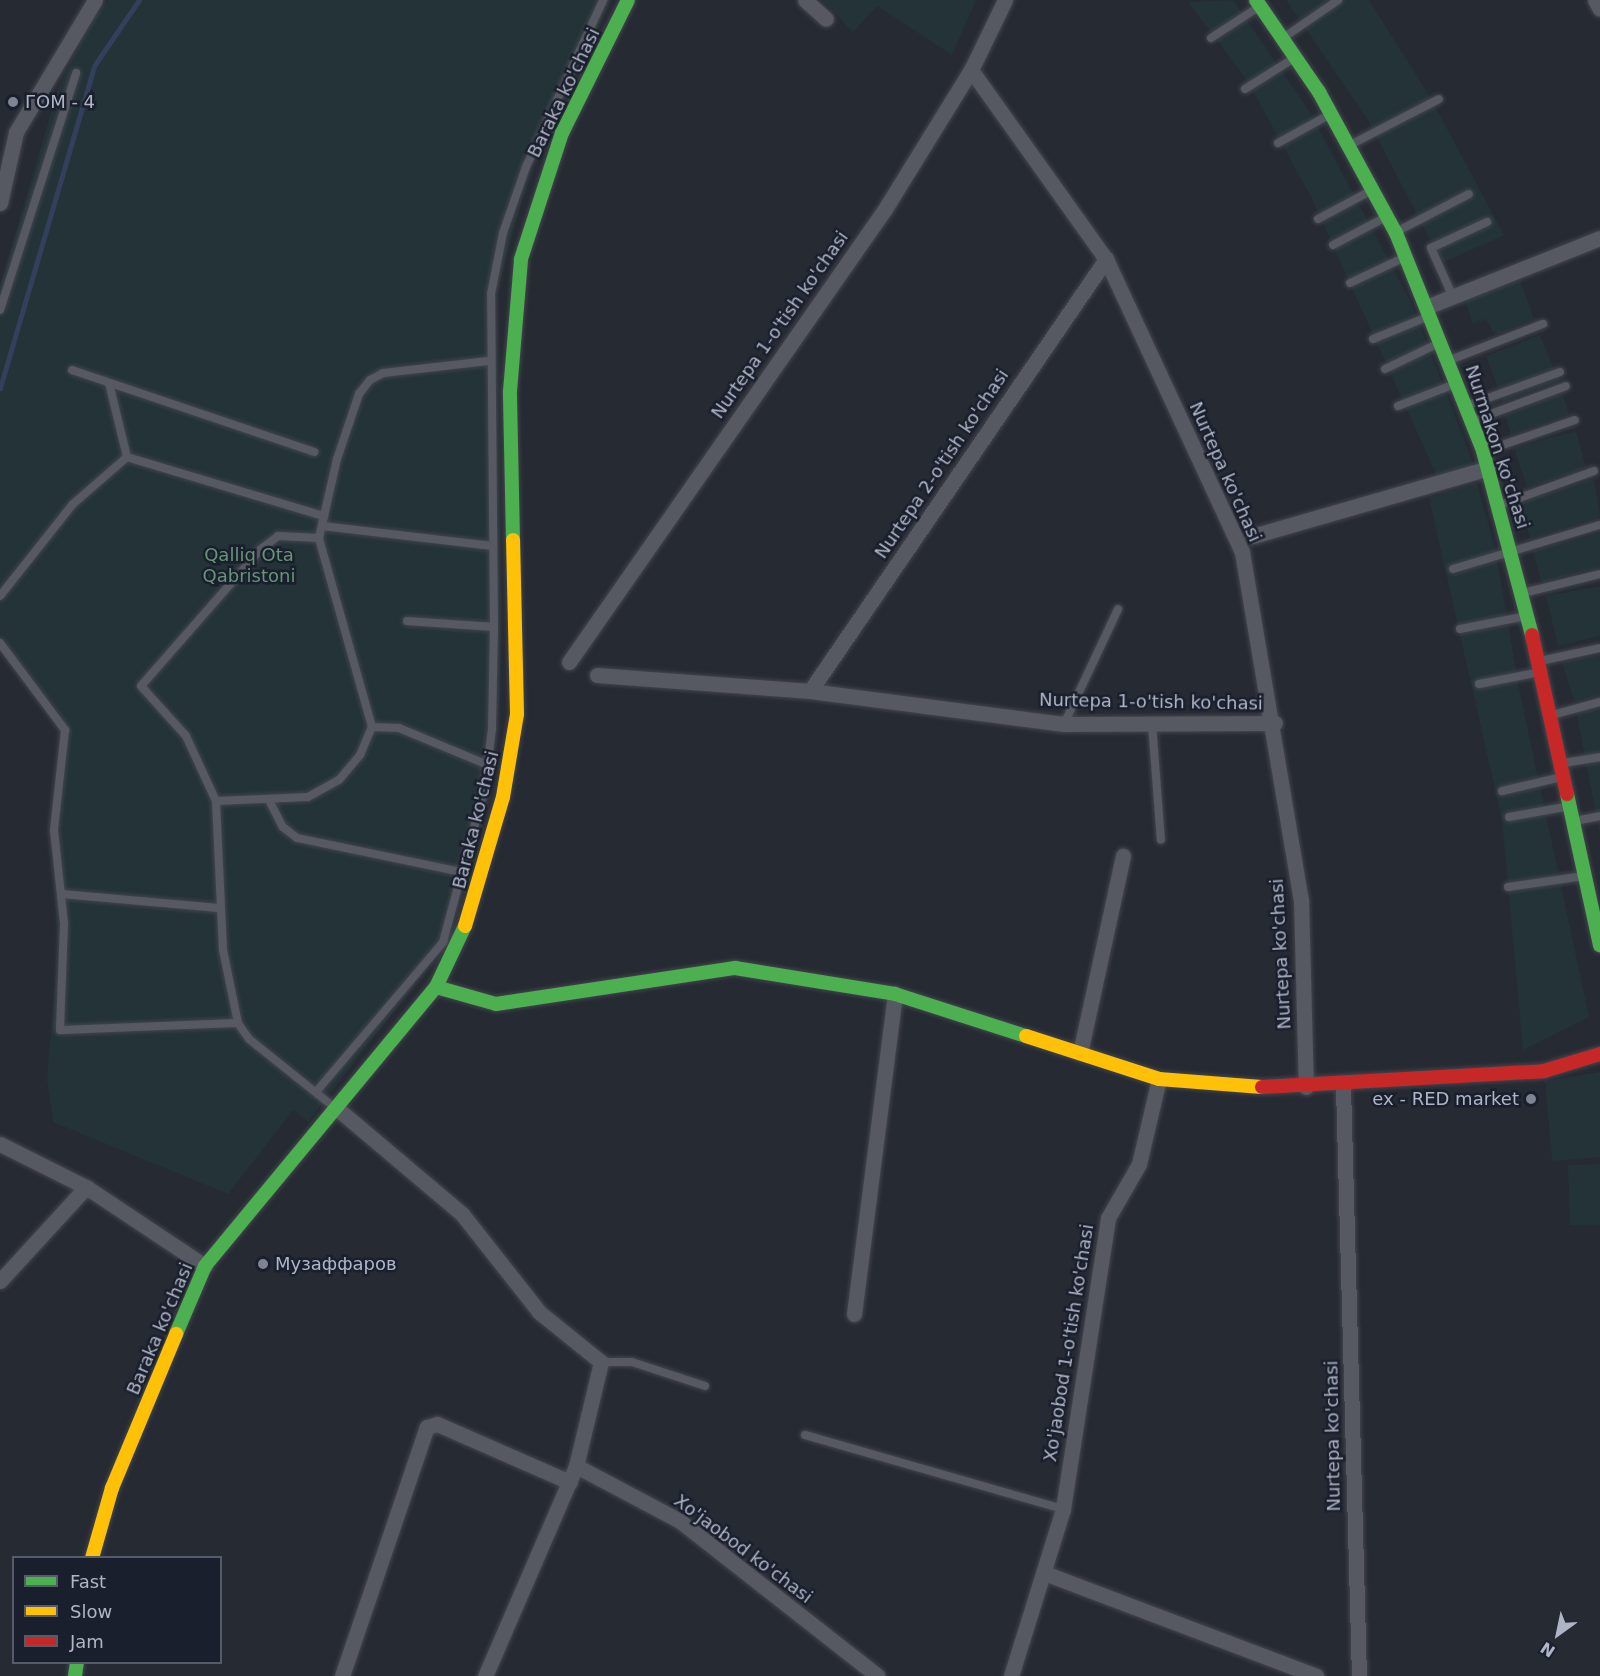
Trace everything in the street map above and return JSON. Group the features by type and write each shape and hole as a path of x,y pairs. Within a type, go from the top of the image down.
{"street":[{"path":"0,203 16,132 95,0"},
{"name":"Baraka ko'chasi","path":"92,1556 112,1488 205,1266 339,1110 436,987 470,916 503,797 517,714 510,391 521,258 562,133 628,0"},
{"path":"805,0 826,19"},
{"name":"Nurtepa 1-o'tish ko'chasi","path":"569,662 885,208 971,70 1005,0"},
{"path":"1595,0 1600,9"},
{"name":"Nurmakon ko'chasi","path":"1262,2 1331,113 1408,256 1443,341 1483,451 1500,505 1540,667 1585,876 1597,912 1600,945"},
{"name":"Nurtepa ko'chasi","path":"971,70 1106,259 1242,552 1275,723 1301,900 1306,1087"},
{"path":"0,132 16,132"},
{"path":"1431,310 1453,297 1600,238"},
{"name":"Nurtepa 2-o'tish ko'chasi","path":"810,691 1106,259"},
{"path":"1253,536 1489,468"},
{"name":"Nurtepa 1-o'tish ko'chasi","path":"597,675 810,691 1064,724 1275,723"},
{"path":"1080,1053 1123,856"},
{"path":"436,987 496,1004 735,968 895,994 1159,1079 1230,1088 1343,1086 1544,1071 1600,1054"},
{"path":"854,1314 895,994"},
{"name":"Xo'jaobod 1-o'tish ko'chasi","path":"1011,1676 1063,1509 1108,1218 1139,1164 1159,1079"},
{"name":"Nurtepa ko'chasi","path":"1343,1086 1359,1676"},
{"path":"339,1110 462,1214 539,1312 601,1362 576,1466 485,1676"},
{"path":"0,1144 86,1187 205,1266"},
{"path":"0,1281 86,1187"},
{"path":"342,1676 427,1427 437,1424 570,1482"},
{"name":"Xo'jaobod ko'chasi","path":"576,1466 680,1521 878,1676"},
{"path":"1044,1573 1316,1676"}],"lane":[{"path":"316,1092 443,942 488,765 494,627 488,362 491,294 503,233 526,167 603,0"},
{"path":"1283,38 1338,0"},
{"path":"1211,38 1262,2"},
{"path":"1245,89 1296,57"},
{"path":"0,310 76,73"},
{"path":"1349,145 1439,99"},
{"path":"1278,143 1331,113"},
{"path":"1318,219 1373,189"},
{"path":"1396,232 1469,194"},
{"path":"1333,245 1387,216"},
{"path":"1453,297 1431,248 1487,222"},
{"path":"1350,284 1408,256"},
{"path":"1373,339 1431,310"},
{"path":"1450,360 1543,324"},
{"path":"1385,369 1443,341"},
{"path":"216,801 270,802 308,797 339,780 360,755 372,727 319,538 352,411 370,380 383,373 488,362"},
{"path":"72,370 314,452"},
{"path":"1466,406 1560,372"},
{"path":"109,383 127,457"},
{"path":"1398,406 1458,383"},
{"path":"1472,421 1566,386"},
{"path":"1483,451 1575,420"},
{"path":"127,457 324,516"},
{"path":"0,596 73,504 127,457"},
{"path":"1500,505 1594,471"},
{"path":"1453,569 1512,554 1600,525"},
{"path":"322,526 493,546"},
{"path":"319,538 278,536 261,549 141,686 186,736 216,801 220,908 238,1023 249,1039 339,1110"},
{"path":"1522,594 1600,574"},
{"path":"1064,724 1118,609"},
{"path":"1460,629 1527,616"},
{"path":"407,621 494,627"},
{"path":"0,643 65,730 54,830 63,894 60,1030 238,1023"},
{"path":"1479,684 1600,648"},
{"path":"1551,716 1600,702"},
{"path":"1152,724 1161,840"},
{"path":"372,727 399,728 488,765"},
{"path":"1502,791 1600,757"},
{"path":"270,802 283,827 297,838 460,872"},
{"path":"1509,817 1571,806"},
{"path":"1574,821 1600,816"},
{"path":"1508,887 1585,876"},
{"path":"63,894 220,908"},
{"path":"601,1362 632,1362 705,1386"},
{"path":"805,1435 1063,1509"}],"green space":[{"name":"Qalliq Ota Qabristoni","path":"109,0 611,0 530,170 496,296 500,693 490,790 445,946 308,1122 293,1110 228,1194 53,1122 47,1080 58,947 51,829 61,731 0,651 0,286 59,85 94,17"},
{"path":"822,0 976,0 952,55 877,6 853,32"},
{"path":"1233,0 1309,111 1410,300 1474,465 1437,476 1311,197 1247,80 1188,2"},
{"path":"1286,0 1369,0 1430,97 1504,235 1442,263 1368,120"},
{"path":"1520,280 1534,319 1495,335 1486,319 1473,324 1465,300"},
{"path":"1540,335 1559,381 1503,402 1486,356"},
{"path":"1562,393 1569,414 1511,435 1505,415"},
{"path":"1576,431 1586,468 1527,487 1514,448"},
{"path":"1594,479 1600,517 1530,538 1521,502"},
{"path":"1477,483 1495,548 1520,693 1589,1017 1523,1050 1502,820 1429,498"},
{"path":"1600,533 1600,567 1541,582 1533,551"},
{"path":"1600,586 1600,636 1558,646 1546,596"},
{"path":"1600,655 1600,695 1574,701 1562,662"},
{"path":"1600,706 1600,835 1576,710"},
{"path":"1600,1072 1600,1157 1552,1161 1545,1081"},
{"path":"1600,1164 1600,1225 1570,1225 1568,1165"}],"waterway":[{"path":"0,388 94,66 139,0"}],"traffic: fast":[{"path":"513,540 510,391 521,259 562,133 628,0"},
{"path":"1256,0 1319,92 1396,233 1483,451 1532,635"},
{"path":"1567,794 1600,945"},
{"path":"176,1334 205,1266 436,987 465,926"},
{"path":"436,987 496,1004 735,968 895,994 1026,1036"},
{"path":"75,1676 77,1664"}],"traffic: slow":[{"path":"465,926 503,797 517,714 513,540"},
{"path":"1026,1036 1159,1079 1262,1087"},
{"path":"93,1556 112,1488 176,1334"}],"traffic: jam":[{"path":"1532,635 1567,794"},
{"path":"1262,1087 1544,1071 1600,1054"}],"place":[{"name":"ГОМ - 4","path":"13,102"},
{"name":"ex - RED market","path":"1531,1099"},
{"name":"Музаффаров","path":"263,1264"}]}
